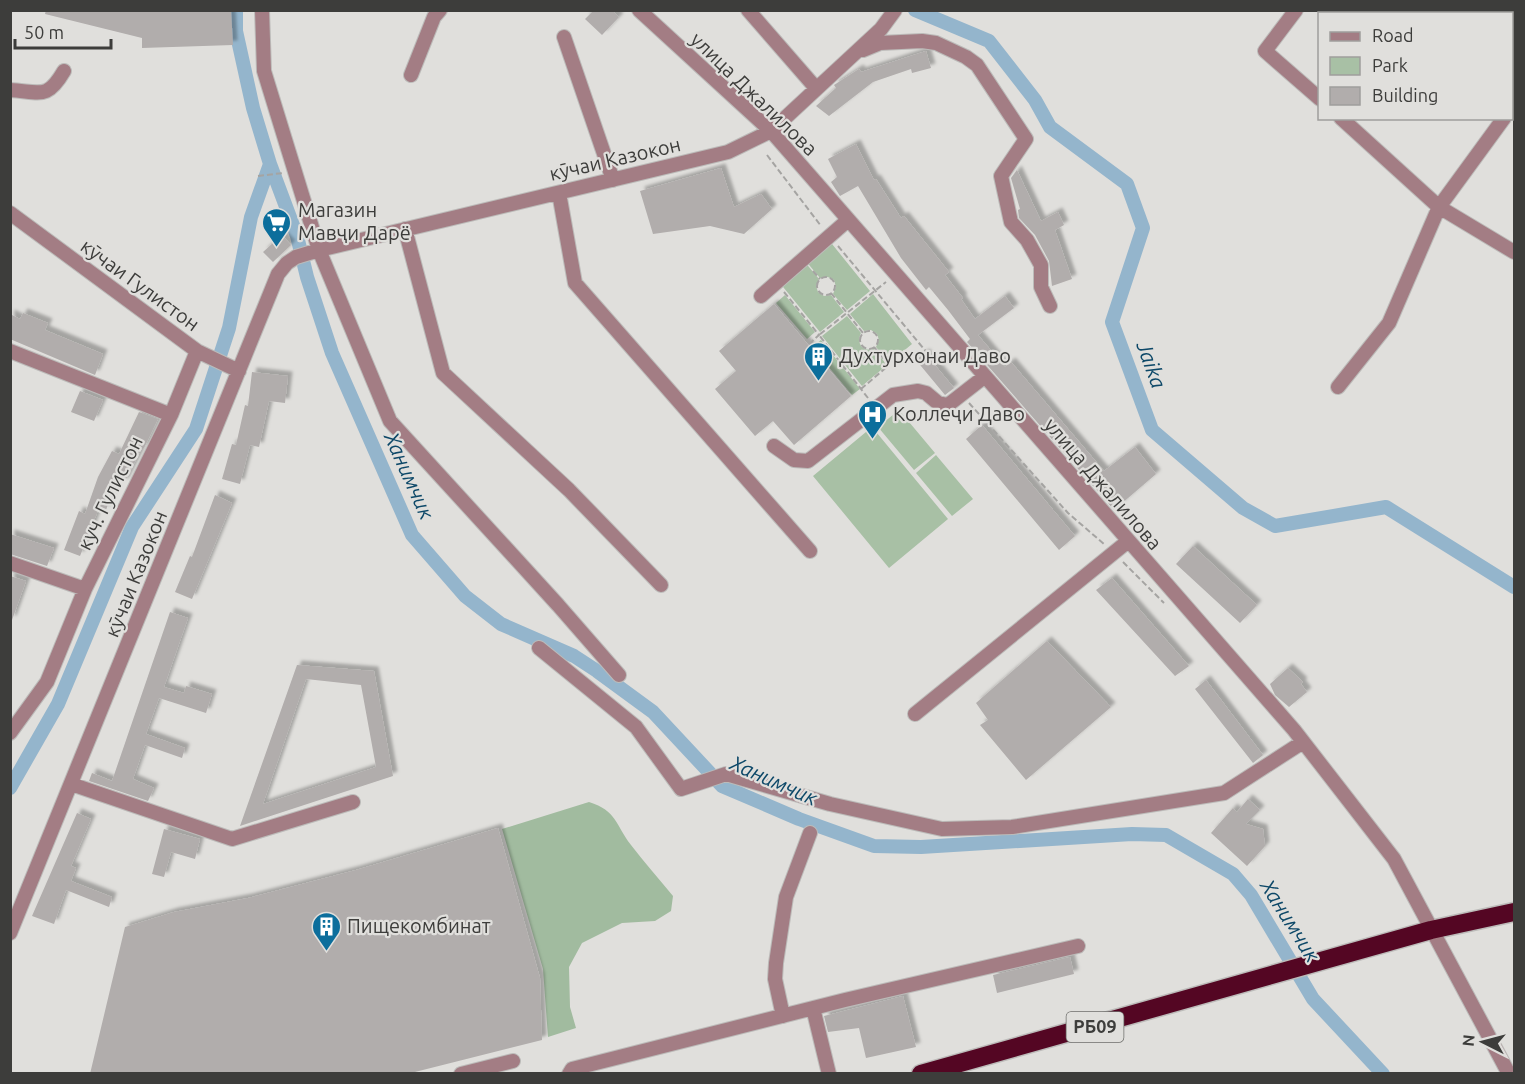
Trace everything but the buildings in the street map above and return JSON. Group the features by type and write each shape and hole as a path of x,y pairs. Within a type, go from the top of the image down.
{"highway":[{"name":"РБ09","path":"921,1074 1431,930 1515,912"}],"street":[{"path":"262,10 264,71 295,171 308,254 390,421 558,604 619,675"},
{"path":"411,75 434,17 440,10"},
{"name":"улица Джалилова","path":"639,10 771,131 1303,742 1394,859 1509,1074"},
{"path":"748,10 815,87"},
{"name":"кӯчаи Казокон","path":"10,933 278,274 287,263 308,254 728,152 771,131 815,87 881,29 895,10"},
{"path":"1296,10 1265,51 1318,97"},
{"path":"564,37 613,180"},
{"path":"853,54 880,43 922,41 936,43 977,65 1026,139 1001,176 1001,182 1007,196 1011,222 1027,240 1041,265 1041,287 1050,306"},
{"path":"10,90 48,92 54,88 64,71"},
{"path":"1343,120 1439,207 1515,252"},
{"path":"1338,387 1389,323 1439,207 1503,120"},
{"path":"559,193 575,283 810,551"},
{"name":"кӯчаи Гулистон","path":"10,213 197,351 171,415"},
{"path":"761,296 848,220"},
{"path":"405,230 443,373 569,490 661,585"},
{"path":"10,351 171,415"},
{"path":"197,351 239,371"},
{"path":"774,446 794,460 804,462 893,395 918,391 944,405 984,376"},
{"name":"куч. Гулистон","path":"85,589 171,415"},
{"path":"915,714 1128,542"},
{"path":"10,563 85,589 47,682 10,733"},
{"path":"539,648 636,727 681,789 726,774 830,804 942,829 1012,827 1224,793 1303,742"},
{"path":"71,784 232,839 353,802"},
{"path":"783,1016 775,979 776,963 786,897 810,833"},
{"path":"569,1074 573,1069 813,1008 1078,945"},
{"path":"813,1008 829,1074"},
{"path":"461,1074 513,1061"}],"path":[{"path":"767,155 829,235 961,393 1068,513 1114,553 1166,605"},
{"path":"258,176 295,171"},
{"path":"813,271 820,279"},
{"path":"808,345 895,275"},
{"path":"826,277 834,282 835,287 831,293 824,295 819,292 817,287 820,279 826,277"},
{"path":"777,282 869,399 861,406"},
{"path":"831,293 863,333"},
{"path":"870,331 875,334 878,339 874,347 866,349 862,346 860,340 863,333 870,331"},
{"path":"861,389 889,365 874,347"}],"green space":[{"path":"828,239 870,291 847,310 833,294 836,287 834,280 828,277 820,278 805,260"},
{"path":"804,261 819,279 816,286 818,292 824,296 831,295 844,312 820,332 779,282"},
{"path":"873,294 912,344 889,363 876,347 879,340 877,334 871,330 864,331 850,314"},
{"path":"785,295 815,332 807,339 776,303"},
{"path":"847,316 861,333 859,340 861,346 870,350 874,349 887,365 862,386 822,336"},
{"path":"821,340 860,389 852,395 812,347"},
{"path":"899,410 935,453 914,470 878,427"},
{"path":"872,427 948,519 889,568 813,476"},
{"path":"936,455 973,499 952,516 916,473"},
{"path":"589,802 610,814 631,845 673,896 671,911 655,921 622,923 582,943 569,967 570,1007 576,1028 548,1037 543,969 502,829"}],"waterway":[{"name":"Ханимчик","path":"10,788 58,704 132,527 196,429 229,328 251,217 270,164 253,108 236,31 236,10"},
{"name":"Jaika","path":"915,10 989,41 1035,100 1050,127 1127,184 1143,228 1112,322 1152,430 1243,508 1275,526 1386,507 1514,587"},
{"name":"Ханимчик","path":"270,164 297,236 307,277 332,353 412,535 465,596 501,624 574,656 653,712 722,786 799,819 874,846 921,847 1132,834 1166,835 1233,874 1251,895 1313,999 1383,1074"}],"place":[{"name":"Магазин Мавҷи Дарё","path":"277,248"},
{"name":"Духтурхонаи Даво","path":"818,382"},
{"name":"Коллеҷи Даво","path":"872,440"},
{"name":"Пищекомбинат","path":"326,952"}]}
